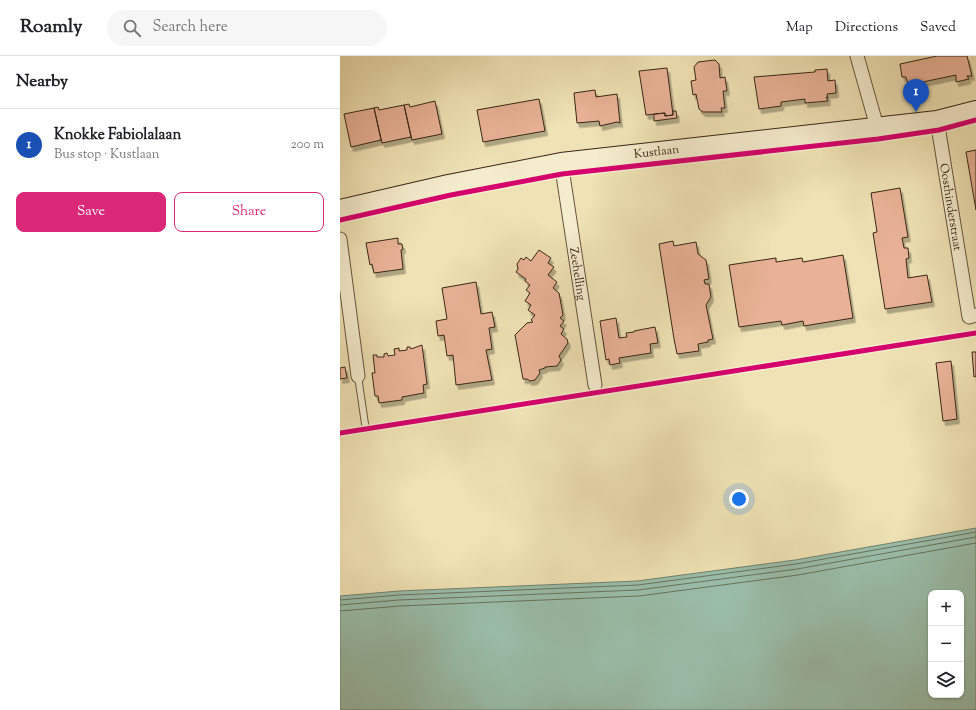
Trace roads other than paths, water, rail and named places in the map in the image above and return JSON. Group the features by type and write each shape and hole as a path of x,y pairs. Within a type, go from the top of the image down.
{"street":[{"path":"856,56 877,127"},
{"name":"Kustlaan","path":"340,209 448,184 560,162 937,120 976,110"},
{"name":"Oosthinderstraat","path":"937,120 972,316"},
{"name":"Zeehelling","path":"560,162 594,385"},
{"path":"340,239 358,376"}],"lane":[{"path":"358,376 365,424"}],"water":[{"path":"976,528 976,710 340,710 340,596 399,591 637,581 795,560"}],"place":[{"name":"Knokke Fabiolalaan","path":"916,112"}]}
